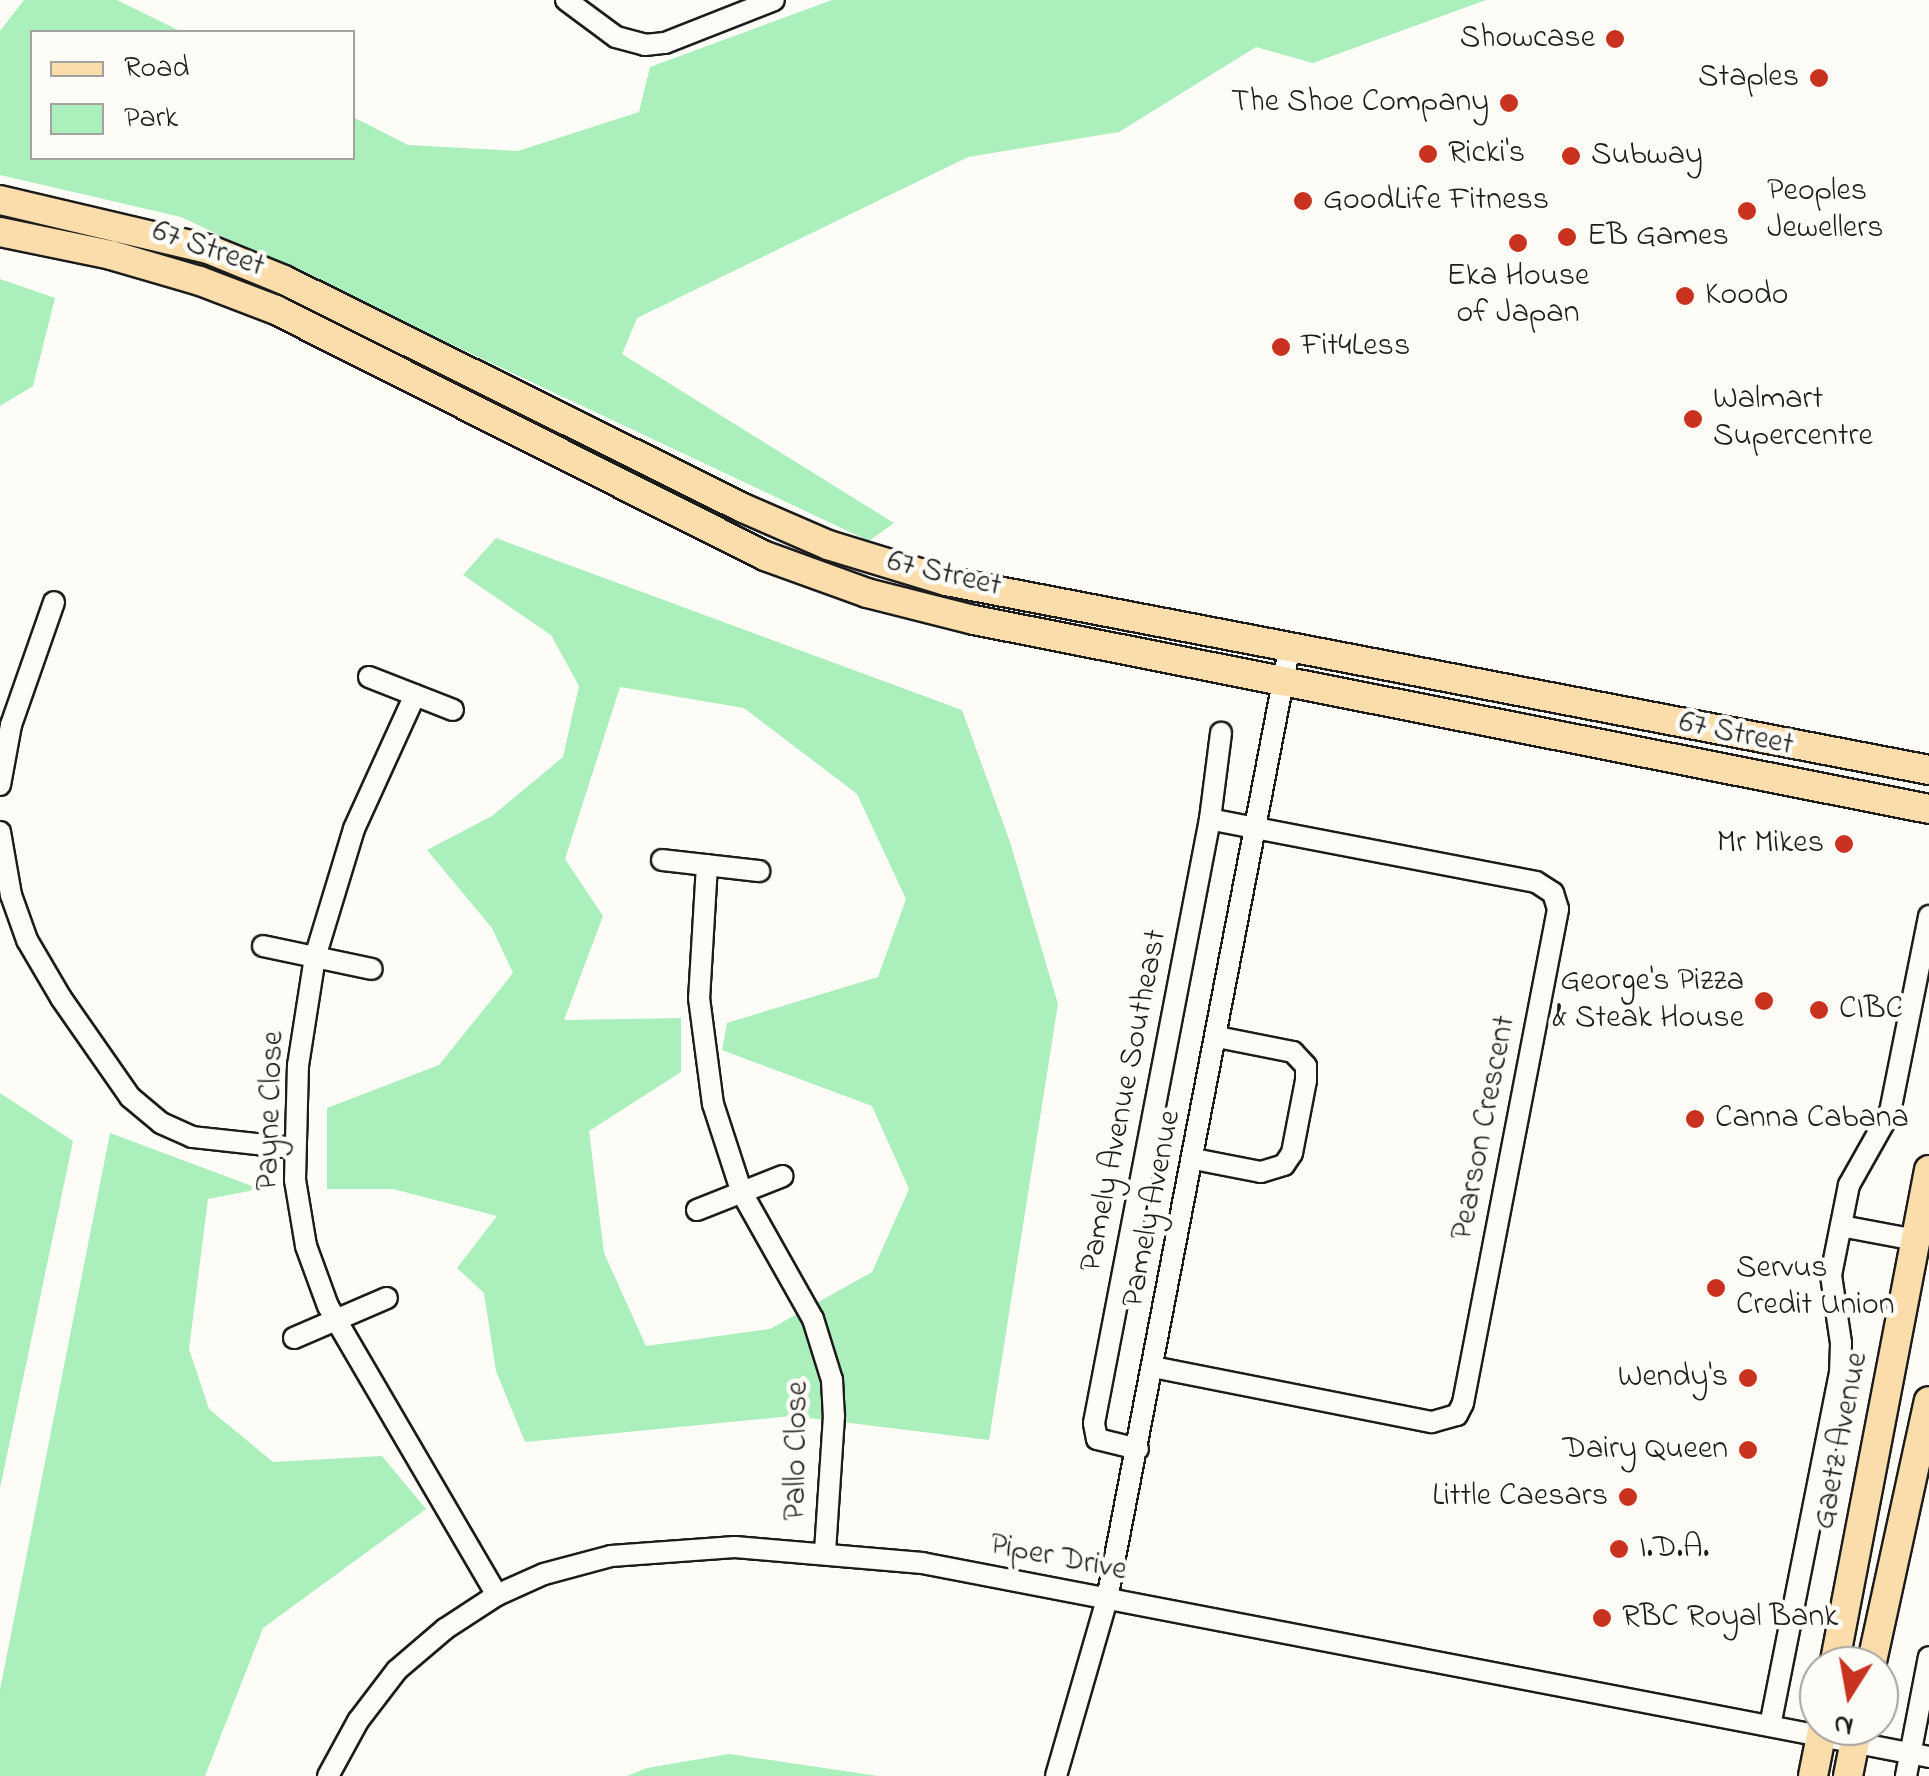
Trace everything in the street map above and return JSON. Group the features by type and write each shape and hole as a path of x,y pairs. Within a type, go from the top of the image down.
{"main road":[{"name":"67 Street","path":"0,200 208,250 284,280 671,473 828,545 996,592 1849,756 1923,766"},
{"name":"67 Street","path":"0,232 129,260 276,310 766,556 867,593 974,620 1929,809"},
{"path":"1548,732 1599,729 1703,747 1719,744 1732,733"},
{"path":"1733,770 1738,760 1747,756 1802,762 1849,756"},
{"path":"1870,798 1929,826"},
{"name":"Gaetz Avenue","path":"1838,1646 1929,1170"},
{"path":"1875,1646 1929,1401"},
{"path":"1813,1776 1819,1746"},
{"path":"1848,1776 1854,1746"}],"street":[{"path":"566,0 610,33 638,44 665,43 774,0"},
{"path":"0,785 11,725 54,602"},
{"name":"Pamely Avenue","path":"1056,1776 1107,1599 1289,650"},
{"path":"370,676 453,710"},
{"name":"Payne Close","path":"415,695 354,829 315,957 298,1066 294,1148 306,1246 336,1322 497,1595"},
{"name":"Pamely Avenue Southeast","path":"1138,1449 1097,1438 1094,1423 1210,819 1221,733"},
{"name":"Pearson Crescent","path":"1153,1367 1438,1422 1457,1415 1463,1403 1558,910 1553,892 1542,884 1210,819"},
{"path":"0,832 11,895 27,940 61,998 130,1097 161,1123 192,1137 294,1148"},
{"path":"662,860 758,871"},
{"name":"Pallo Close","path":"707,865 699,969 700,1027 715,1114 742,1193 813,1319 829,1364 834,1416 825,1552"},
{"path":"1770,1726 1840,1373 1841,1343 1832,1275 1841,1226 1852,1174 1890,1112 1929,916"},
{"path":"263,946 372,969"},
{"path":"1194,1160 1261,1172 1278,1170 1292,1153 1306,1080 1306,1066 1293,1052 1217,1037"},
{"path":"697,1210 784,1176"},
{"path":"1841,1226 1916,1240"},
{"path":"294,1338 387,1298"},
{"name":"Piper Drive","path":"328,1776 368,1706 398,1670 445,1629 497,1595 544,1574 612,1556 735,1547 922,1563 1799,1729"},
{"path":"1906,1776 1920,1755 1929,1657"},
{"name":"Piper Drive","path":"1893,1746 1920,1755"}],"green space":[{"path":"24,0 117,0 178,30 30,30 30,160 355,160 355,118 408,145 518,151 639,112 650,67 832,0 1486,0 1313,63 1256,47 1119,132 968,157 637,318 622,354 894,523 869,541 181,217 0,175 0,31"},
{"path":"0,279 55,298 33,386 0,406"},
{"path":"496,538 962,710 1010,842 1058,1004 989,1440 792,1416 525,1442 496,1371 484,1293 457,1268 497,1216 393,1189 327,1189 327,1108 439,1065 513,973 492,928 427,850 492,816 563,757 579,686 551,635 463,575","holes":["620,687 744,708 857,794 906,899 878,977 727,1023 722,1050 872,1106 909,1189 872,1272 770,1329 646,1346 604,1253 589,1131 681,1072 681,1018 564,1020 603,916 565,859"]},
{"path":"0,1093 73,1141 0,1488"},
{"path":"110,1133 260,1189 208,1199 189,1349 209,1409 273,1462 382,1456 426,1509 263,1628 205,1776 0,1776 0,1690"},
{"path":"729,1754 878,1776 627,1776 647,1768"}],"place":[{"name":"Showcase","path":"1615,39"},
{"name":"Staples","path":"1819,78"},
{"name":"The Shoe Company","path":"1509,103"},
{"name":"Ricki's","path":"1428,154"},
{"name":"Subway","path":"1571,156"},
{"name":"GoodLife Fitness","path":"1303,201"},
{"name":"Peoples Jewellers","path":"1747,211"},
{"name":"EB Games","path":"1567,237"},
{"name":"Eka House of Japan","path":"1518,243"},
{"name":"Koodo","path":"1685,296"},
{"name":"Fit4Less","path":"1281,347"},
{"name":"Walmart Supercentre","path":"1693,419"},
{"name":"Mr Mikes","path":"1844,844"},
{"name":"George's Pizza & Steak House","path":"1764,1001"},
{"name":"CIBC","path":"1819,1010"},
{"name":"Canna Cabana","path":"1695,1119"},
{"name":"Servus Credit Union","path":"1716,1288"},
{"name":"Wendy's","path":"1748,1378"},
{"name":"Dairy Queen","path":"1748,1450"},
{"name":"Little Caesars","path":"1628,1497"},
{"name":"I.D.A.","path":"1619,1549"},
{"name":"RBC Royal Bank","path":"1602,1618"}]}
